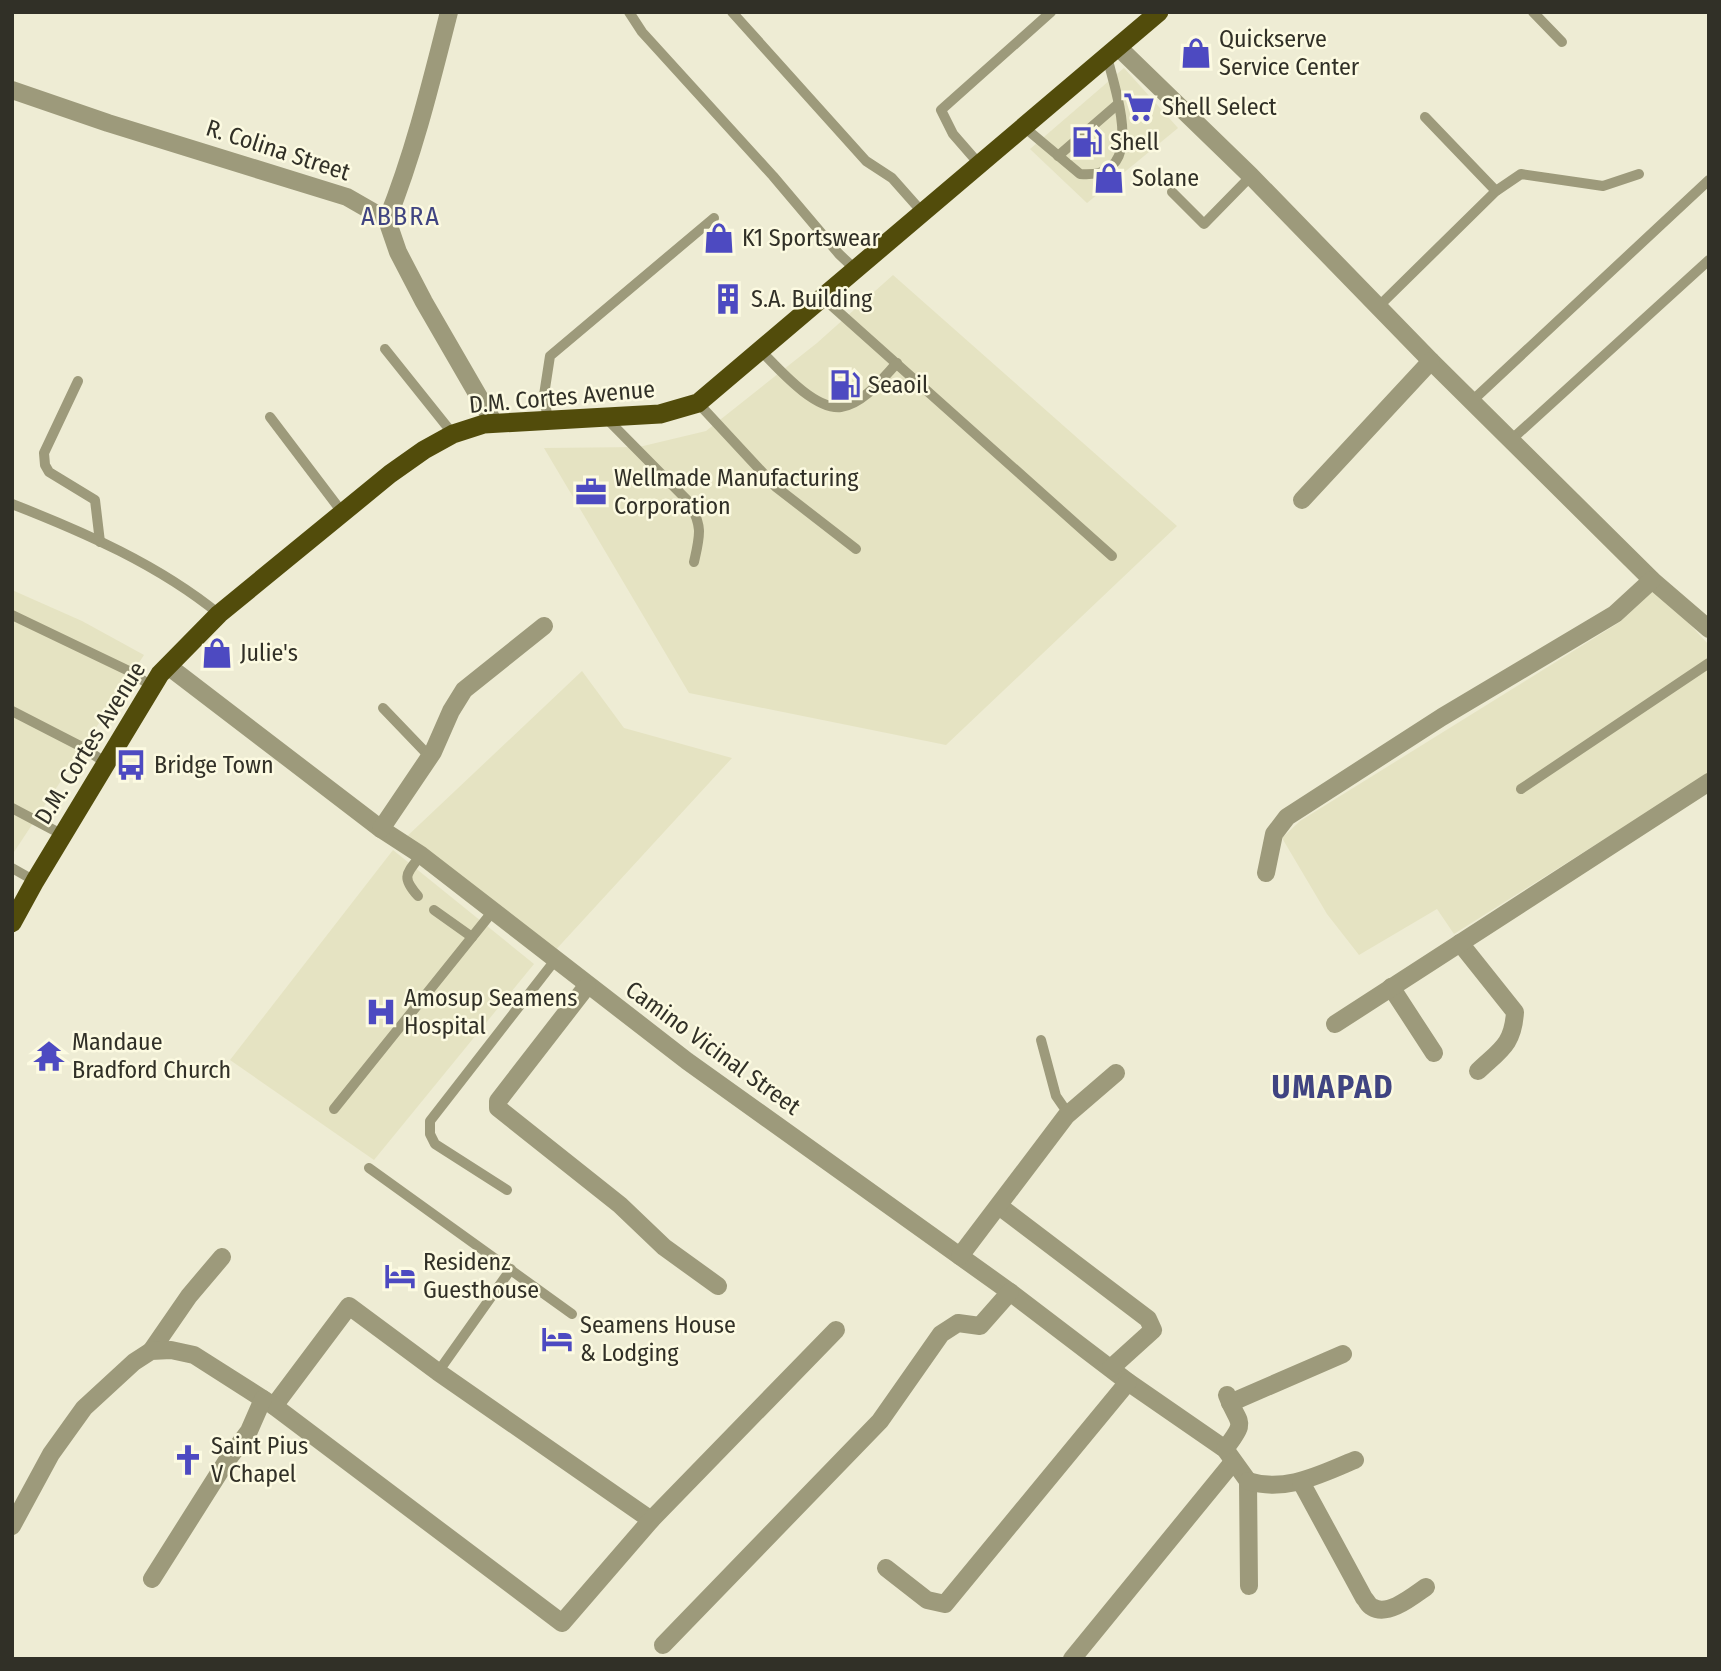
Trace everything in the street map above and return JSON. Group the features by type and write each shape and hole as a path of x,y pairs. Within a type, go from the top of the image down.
{"highway":[{"name":"D.M. Cortes Avenue","path":"12,923 151,686 219,614 342,512 424,450 472,427 494,423 660,414 698,403 1159,12"}],"street":[{"path":"449,12 419,128 387,220 398,252 419,292 494,423"},
{"path":"1113,52 1251,176 1652,580 1708,627"},
{"name":"R. Colina Street","path":"12,90 108,123 347,197 387,220"},
{"path":"1301,500 1431,360"},
{"path":"1266,873 1274,834 1287,817 1442,717 1615,614 1652,580"},
{"path":"381,829 430,757 464,690 544,626"},
{"name":"Camino Vicinal Street","path":"168,666 687,1061 1010,1292 1229,1456 1248,1481"},
{"path":"1335,1024 1709,782"},
{"path":"1460,943 1514,1012 1514,1031 1508,1043 1478,1071"},
{"path":"587,986 498,1101 498,1108 620,1205 664,1247 718,1286"},
{"path":"1391,987 1434,1053"},
{"path":"960,1256 1066,1116 1116,1073"},
{"path":"999,1206 1148,1319 1153,1330 1111,1368"},
{"path":"12,1525 51,1454 83,1408 134,1362 151,1351 189,1296 222,1257"},
{"path":"663,1645 880,1421 941,1334 958,1323 980,1326 1010,1292"},
{"path":"152,1579 226,1462 268,1403 349,1306 438,1372 651,1520"},
{"path":"151,1351 171,1350 194,1355 268,1403 562,1623 651,1520 836,1330"},
{"path":"1072,1659 1229,1456 1241,1422 1228,1398 1343,1354"},
{"path":"886,1568 927,1600 945,1604 1128,1382"},
{"path":"1248,1586 1248,1481 1261,1485 1301,1482 1355,1460"},
{"path":"1301,1482 1364,1598 1372,1607 1383,1609 1396,1606 1426,1587"}],"lane":[{"path":"629,12 642,33 856,270"},
{"path":"732,12 866,161 892,178 923,213"},
{"path":"980,165 953,134 941,110 1051,12"},
{"path":"1533,12 1562,42"},
{"path":"1024,127 1080,174 1096,174 1111,167 1122,152 1125,134 1118,104 1113,52"},
{"path":"1058,156 1118,104"},
{"path":"1424,117 1496,191"},
{"path":"1379,306 1496,191 1521,174 1604,186 1639,174"},
{"path":"1172,192 1204,224 1251,176"},
{"path":"1472,401 1709,180"},
{"path":"548,421 544,395 550,356 714,218"},
{"path":"1511,440 1709,260"},
{"path":"823,298 1112,556"},
{"path":"384,349 453,434"},
{"path":"761,351 796,386 827,406 842,407 854,402 875,386 897,363"},
{"path":"78,381 44,453 45,465 49,472 95,500 100,542"},
{"path":"698,403 776,487 856,549"},
{"path":"270,417 342,512"},
{"path":"605,417 689,502 700,528 694,562"},
{"path":"12,504 100,542 189,590 219,614"},
{"path":"12,615 131,672 151,686"},
{"path":"1521,789 1709,663"},
{"path":"383,708 430,757"},
{"path":"12,711 82,747 106,763"},
{"path":"12,808 63,835"},
{"path":"418,897 408,886 406,878 408,871 421,856"},
{"path":"12,868 35,881"},
{"path":"434,910 471,937"},
{"path":"334,1109 493,911"},
{"path":"507,1190 435,1144 430,1134 430,1121 556,959"},
{"path":"1041,1040 1056,1096 1065,1109 1066,1116"},
{"path":"369,1168 572,1314"},
{"path":"438,1372 512,1269"}],"shaded area":[{"path":"1124,68 1178,128 1087,203 1030,149"},
{"path":"893,275 1177,526 946,745 689,693 544,448 639,447 706,431 817,343"},
{"path":"1656,588 1709,645 1709,773 1454,934 1437,909 1359,955 1327,914 1282,838 1300,821 1620,622"},
{"name":"Bridge Town","path":"12,590 82,621 144,655 12,855"},
{"path":"582,671 624,728 732,758 551,955 402,841"},
{"name":"Amosup Seamens Hospital","path":"393,850 534,964 374,1160 230,1060"}],"place":[{"name":"Quickserve Service Center","path":"1196,53"},
{"name":"Shell Select","path":"1139,107"},
{"name":"Shell","path":"1087,142"},
{"name":"Solane","path":"1109,178"},
{"name":"K1 Sportswear","path":"719,238"},
{"name":"S.A. Building","path":"728,299"},
{"name":"Seaoil","path":"845,385"},
{"name":"Wellmade Manufacturing Corporation","path":"591,492"},
{"name":"Julie's","path":"217,653"},
{"name":"Bridge Town","path":"131,765"},
{"name":"Amosup Seamens Hospital","path":"381,1012"},
{"name":"Mandaue Bradford Church","path":"49,1056"},
{"name":"Residenz Guesthouse","path":"400,1276"},
{"name":"Seamens House & Lodging","path":"557,1339"},
{"name":"Saint Pius V Chapel","path":"188,1460"}],"district":[{"name":"ABBRA","path":"401,216"},
{"name":"UMAPAD","path":"1333,1087"}]}
